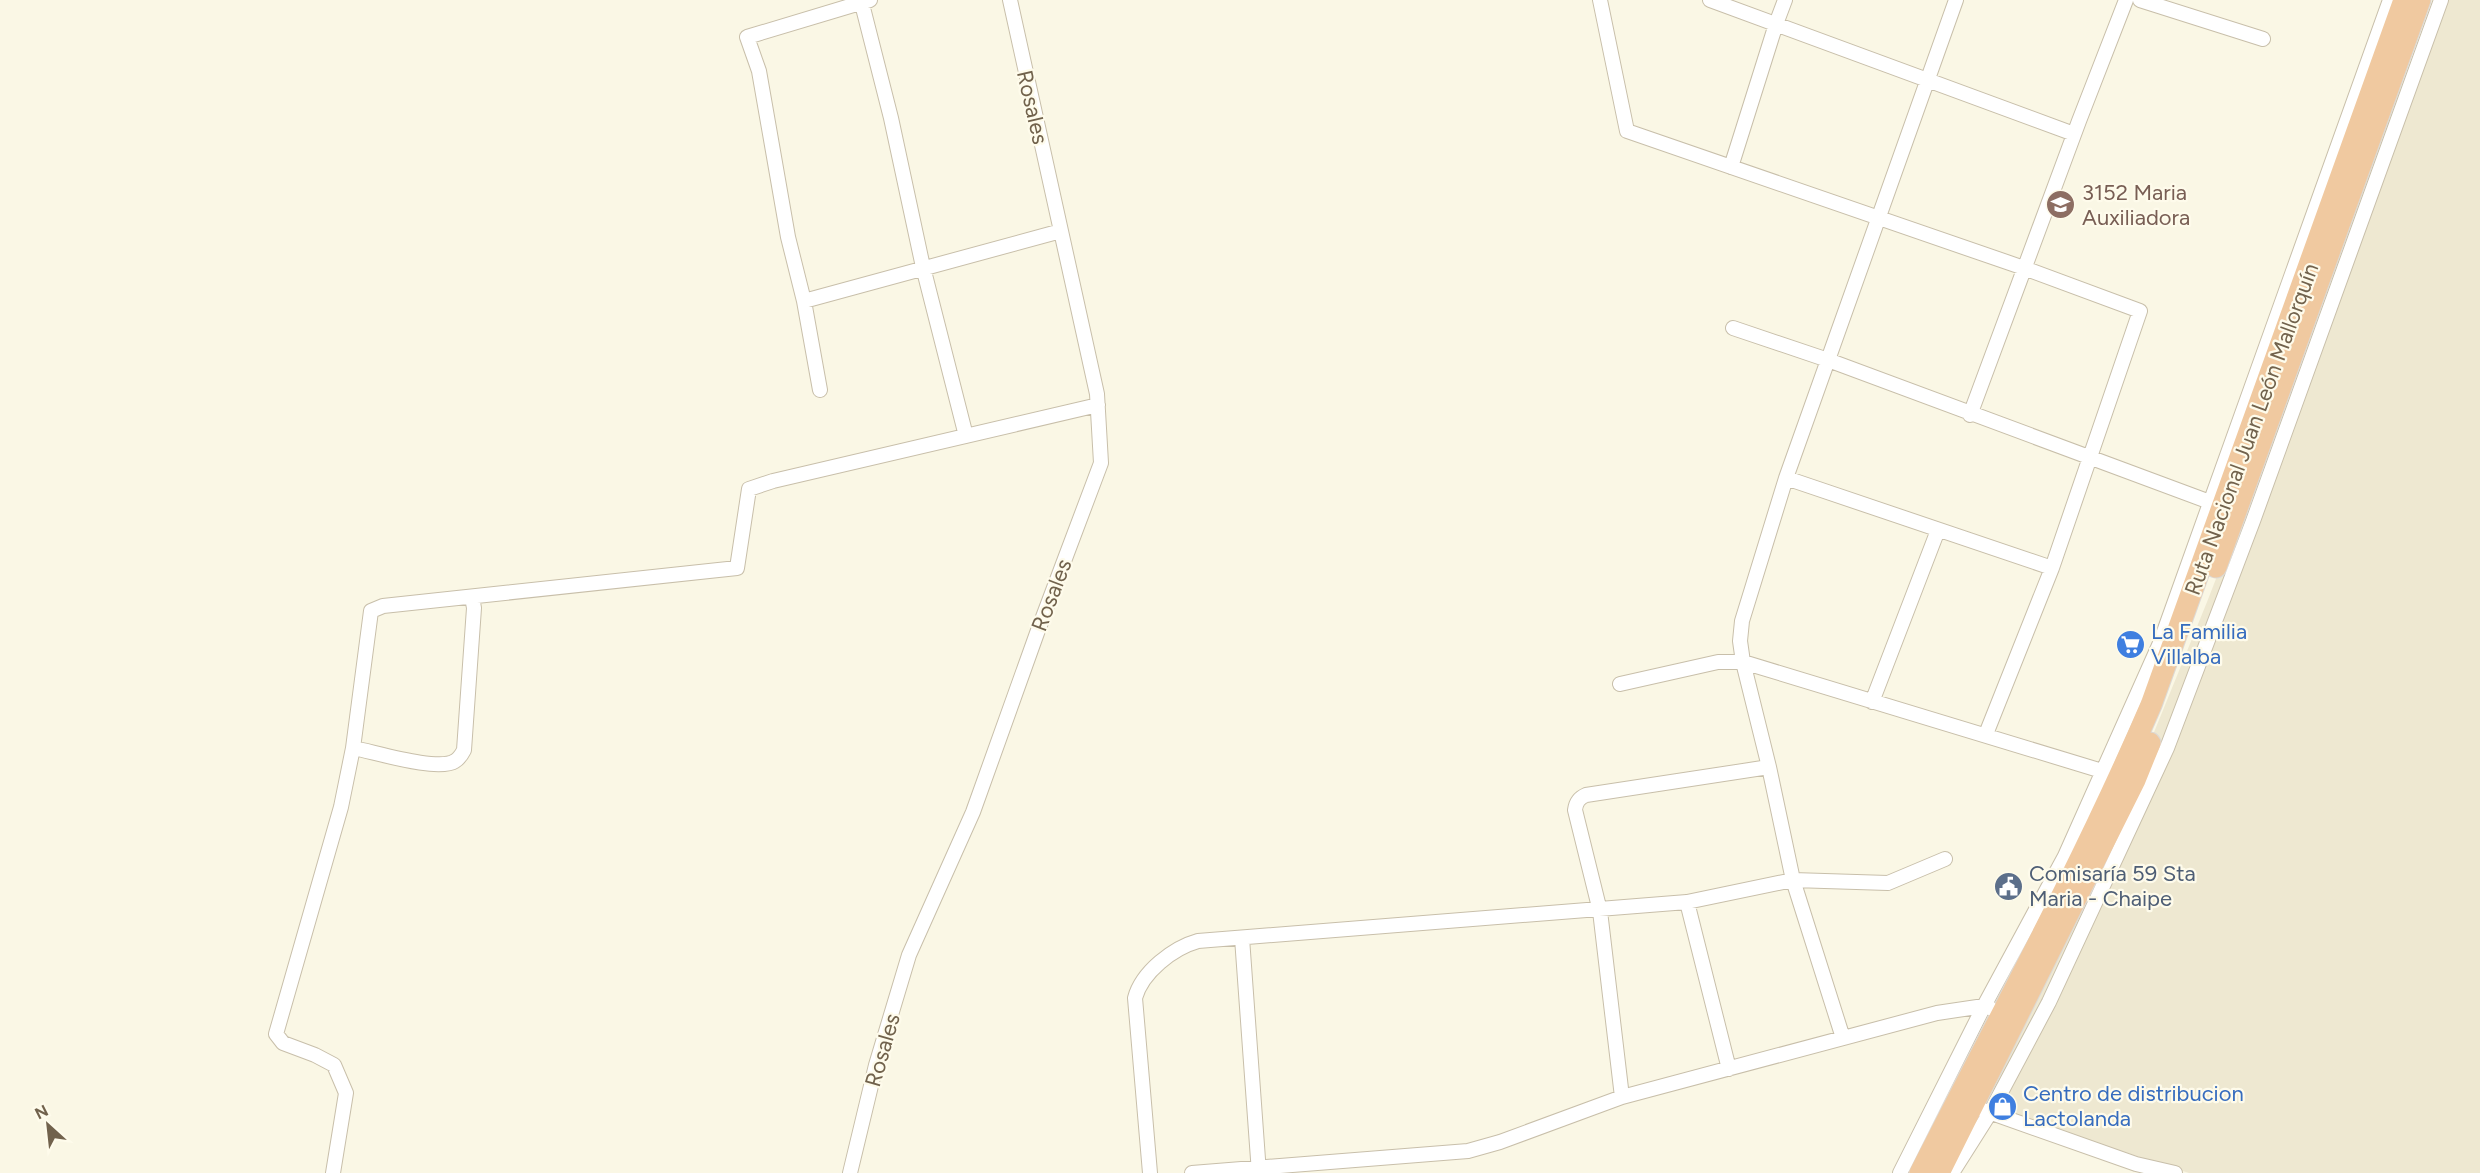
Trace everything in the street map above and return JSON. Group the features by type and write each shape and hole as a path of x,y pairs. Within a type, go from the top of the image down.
{"highway":[{"name":"Ruta Nacional Juan León Mallorquín","path":"1929,1169 1978,1108 2127,778 2404,0"},
{"name":"Ruta Nacional Juan León Mallorquín","path":"2223,508 2420,0"},
{"name":"Ruta Nacional Juan León Mallorquín","path":"1929,1169 1993,1009 2014,988 2127,778"}],"street":[{"name":"Rosales","path":"850,1173 876,1065 909,955 973,812 1101,463 1098,405 1010,0"},
{"path":"1600,0 1627,130 2024,268 2140,311 2052,568 1986,734"},
{"path":"1710,0 2074,134"},
{"path":"1731,167 1785,0"},
{"path":"1844,1038 1793,880 1769,767 1743,662 1740,641 1742,621 1785,478 1956,0"},
{"path":"1970,415 2126,0"},
{"path":"2139,0 2263,39"},
{"path":"2127,778 2160,643 2223,508 2390,0"},
{"path":"1900,1173 1993,1009 2065,856 2127,778 2167,748 2253,521 2441,0"},
{"path":"820,390 804,301 788,237 759,71 747,37 864,1 924,267 966,436"},
{"path":"804,301 1061,231"},
{"path":"1733,328 1828,360 2223,508"},
{"path":"333,1173 346,1094 334,1065 283,1043 276,1034 341,807 353,748 371,611 383,606 737,568 749,489 773,481 1098,405"},
{"path":"1785,478 2052,568"},
{"path":"1872,702 1938,530"},
{"path":"353,748 436,764 455,761 461,756 464,750 472,639 474,608 472,597"},
{"path":"1620,684 1718,663 1743,662 2127,778"},
{"path":"1623,1097 1600,911 1575,810 1576,804 1580,797 1586,795 1769,767"},
{"path":"1150,1173 1135,998 1139,985 1178,949 1188,944 1198,941 1687,903 1793,880 1888,883 1945,859"},
{"path":"1687,903 1729,1069"},
{"path":"1242,938 1259,1170"},
{"path":"2014,988 2012,1011 1968,1098 1978,1108 2136,1164 2175,1173"},
{"path":"1192,1173 1259,1170 1468,1151 1500,1142 1623,1097 1938,1013 1993,1009"},
{"path":"1952,1173 1978,1108"}],"shaded area":[{"path":"2435,0 2480,0 2480,1173 2189,1173 1971,1102 2113,833 2271,437 2356,200"}],"place":[{"name":"3152 Maria Auxiliadora","path":"2061,205"},
{"name":"La Familia Villalba","path":"2130,644"},
{"name":"Comisaría 59 Sta Maria - Chaipe","path":"2008,886"},
{"name":"Centro de distribucion Lactolanda","path":"2002,1106"}]}
